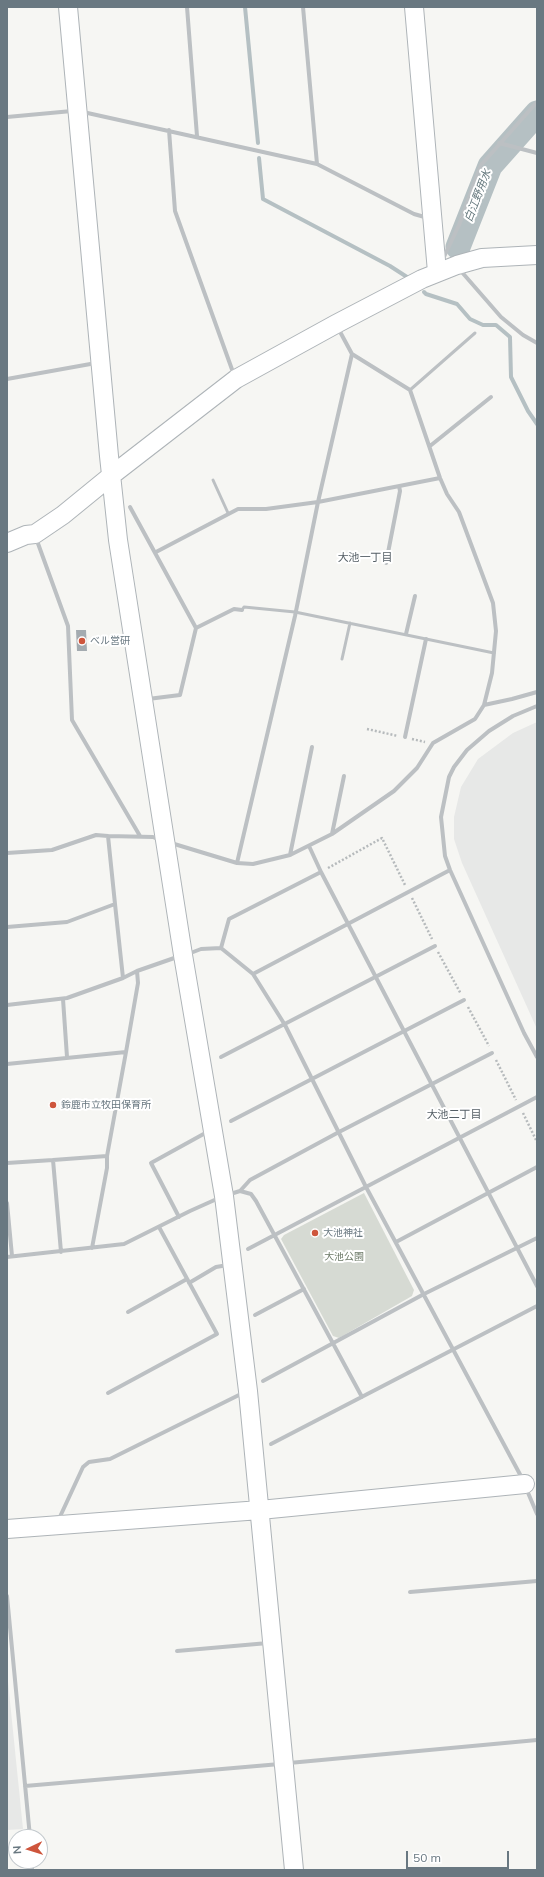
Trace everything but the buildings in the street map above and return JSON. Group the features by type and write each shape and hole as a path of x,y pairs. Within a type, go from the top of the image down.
{"street":[{"path":"68,7 101,362 108,456 112,474 118,540 183,955 213,1129 232,1193 232,1264 248,1391 294,1870"},
{"path":"187,7 197,136"},
{"path":"302,7 317,164"},
{"path":"414,7 437,272"},
{"path":"437,272 459,225 481,165 537,102"},
{"path":"7,117 78,111 197,136 317,164 414,214 432,219"},
{"path":"168,130 175,211 236,379"},
{"path":"500,144 537,153"},
{"path":"7,550 63,515 112,474 236,379 336,324 437,272 482,258 537,255"},
{"path":"457,265 501,317 523,335 537,343"},
{"path":"7,853 52,850 96,835 153,837 237,863 253,864 290,855 332,834 394,791 417,768 433,743 474,719 484,705 492,673 496,631 493,603 459,512 440,478 410,390 352,354 336,324"},
{"path":"237,863 295,612 318,502 352,354"},
{"path":"7,379 101,362"},
{"path":"430,446 491,397"},
{"path":"156,552 238,509 266,509 318,502 440,478"},
{"path":"386,563 400,491 399,486"},
{"path":"130,507 156,552 196,628 180,695 144,699"},
{"path":"7,542 30,535"},
{"path":"30,535 68,626 72,720 140,836"},
{"path":"406,634 415,596"},
{"path":"196,628 234,609 242,610"},
{"path":"405,737 426,640"},
{"path":"484,705 512,700 537,692"},
{"path":"537,706 513,716 489,731 467,750 454,767 446,788 441,817 445,856 450,870 524,1034 537,1057"},
{"path":"290,855 312,747"},
{"path":"332,834 344,776"},
{"path":"108,836 123,978"},
{"path":"309,846 320,872 349,924 537,1286"},
{"path":"253,974 450,870"},
{"path":"221,948 229,920 320,872"},
{"path":"7,927 68,922 115,904"},
{"path":"221,1057 435,946"},
{"path":"7,1005 63,999 201,949 221,948 253,974 285,1025 366,1187 525,1484 537,1514"},
{"path":"92,1248 138,982 137,971"},
{"path":"63,999 68,1057"},
{"path":"231,1121 464,1000"},
{"path":"7,1064 126,1052"},
{"path":"7,1257 124,1244 232,1193 250,1180 339,1132 492,1053"},
{"path":"248,1249 537,1097"},
{"path":"179,1217 151,1163 213,1129"},
{"path":"7,1163 107,1156"},
{"path":"53,1160 61,1252"},
{"path":"396,1242 537,1166"},
{"path":"232,1193 250,1194 256,1201 362,1397"},
{"path":"7,1203 12,1256"},
{"path":"108,1393 217,1334 158,1227"},
{"path":"263,1381 424,1294 537,1238"},
{"path":"128,1312 216,1267 232,1264"},
{"path":"255,1315 304,1290"},
{"path":"271,1444 537,1306"},
{"path":"55,1527 83,1467 89,1462 110,1459 248,1391"},
{"path":"7,1530 260,1510 525,1484"},
{"path":"410,1592 537,1581"},
{"path":"7,1596 29,1829"},
{"path":"177,1651 273,1643"},
{"path":"25,1786 284,1764 537,1740"}],"lane":[{"path":"410,390 475,333"},
{"path":"213,480 228,513"},
{"path":"242,610 244,607 295,612 494,653"},
{"path":"342,659 350,623"}],"path":[{"path":"519,1106 537,1142"}],"shaded area":[{"path":"537,722 537,1029 462,863 454,839 454,817 461,787 478,759 513,733"},
{"path":"7,1672 23,1829 7,1830"}],"green space":[{"name":"大池公園","path":"364,1193 414,1290 412,1296 339,1338 333,1336 281,1239 284,1235"}],"waterway":[{"path":"245,7 258,143"},
{"name":"白江野用水","path":"458,247 490,166 537,113"},
{"path":"259,158 263,199 390,266 407,277"},
{"path":"424,292 457,304 470,319 483,325 496,325 510,337 511,377 528,411 537,424"}],"place":[{"name":"べル営研","path":"82,641"},
{"name":"鈴鹿市立牧田保育所","path":"53,1105"},
{"name":"大池神社","path":"315,1233"}],"district":[{"name":"大池一丁目","path":"365,558"},
{"name":"大池二丁目","path":"454,1115"}]}
